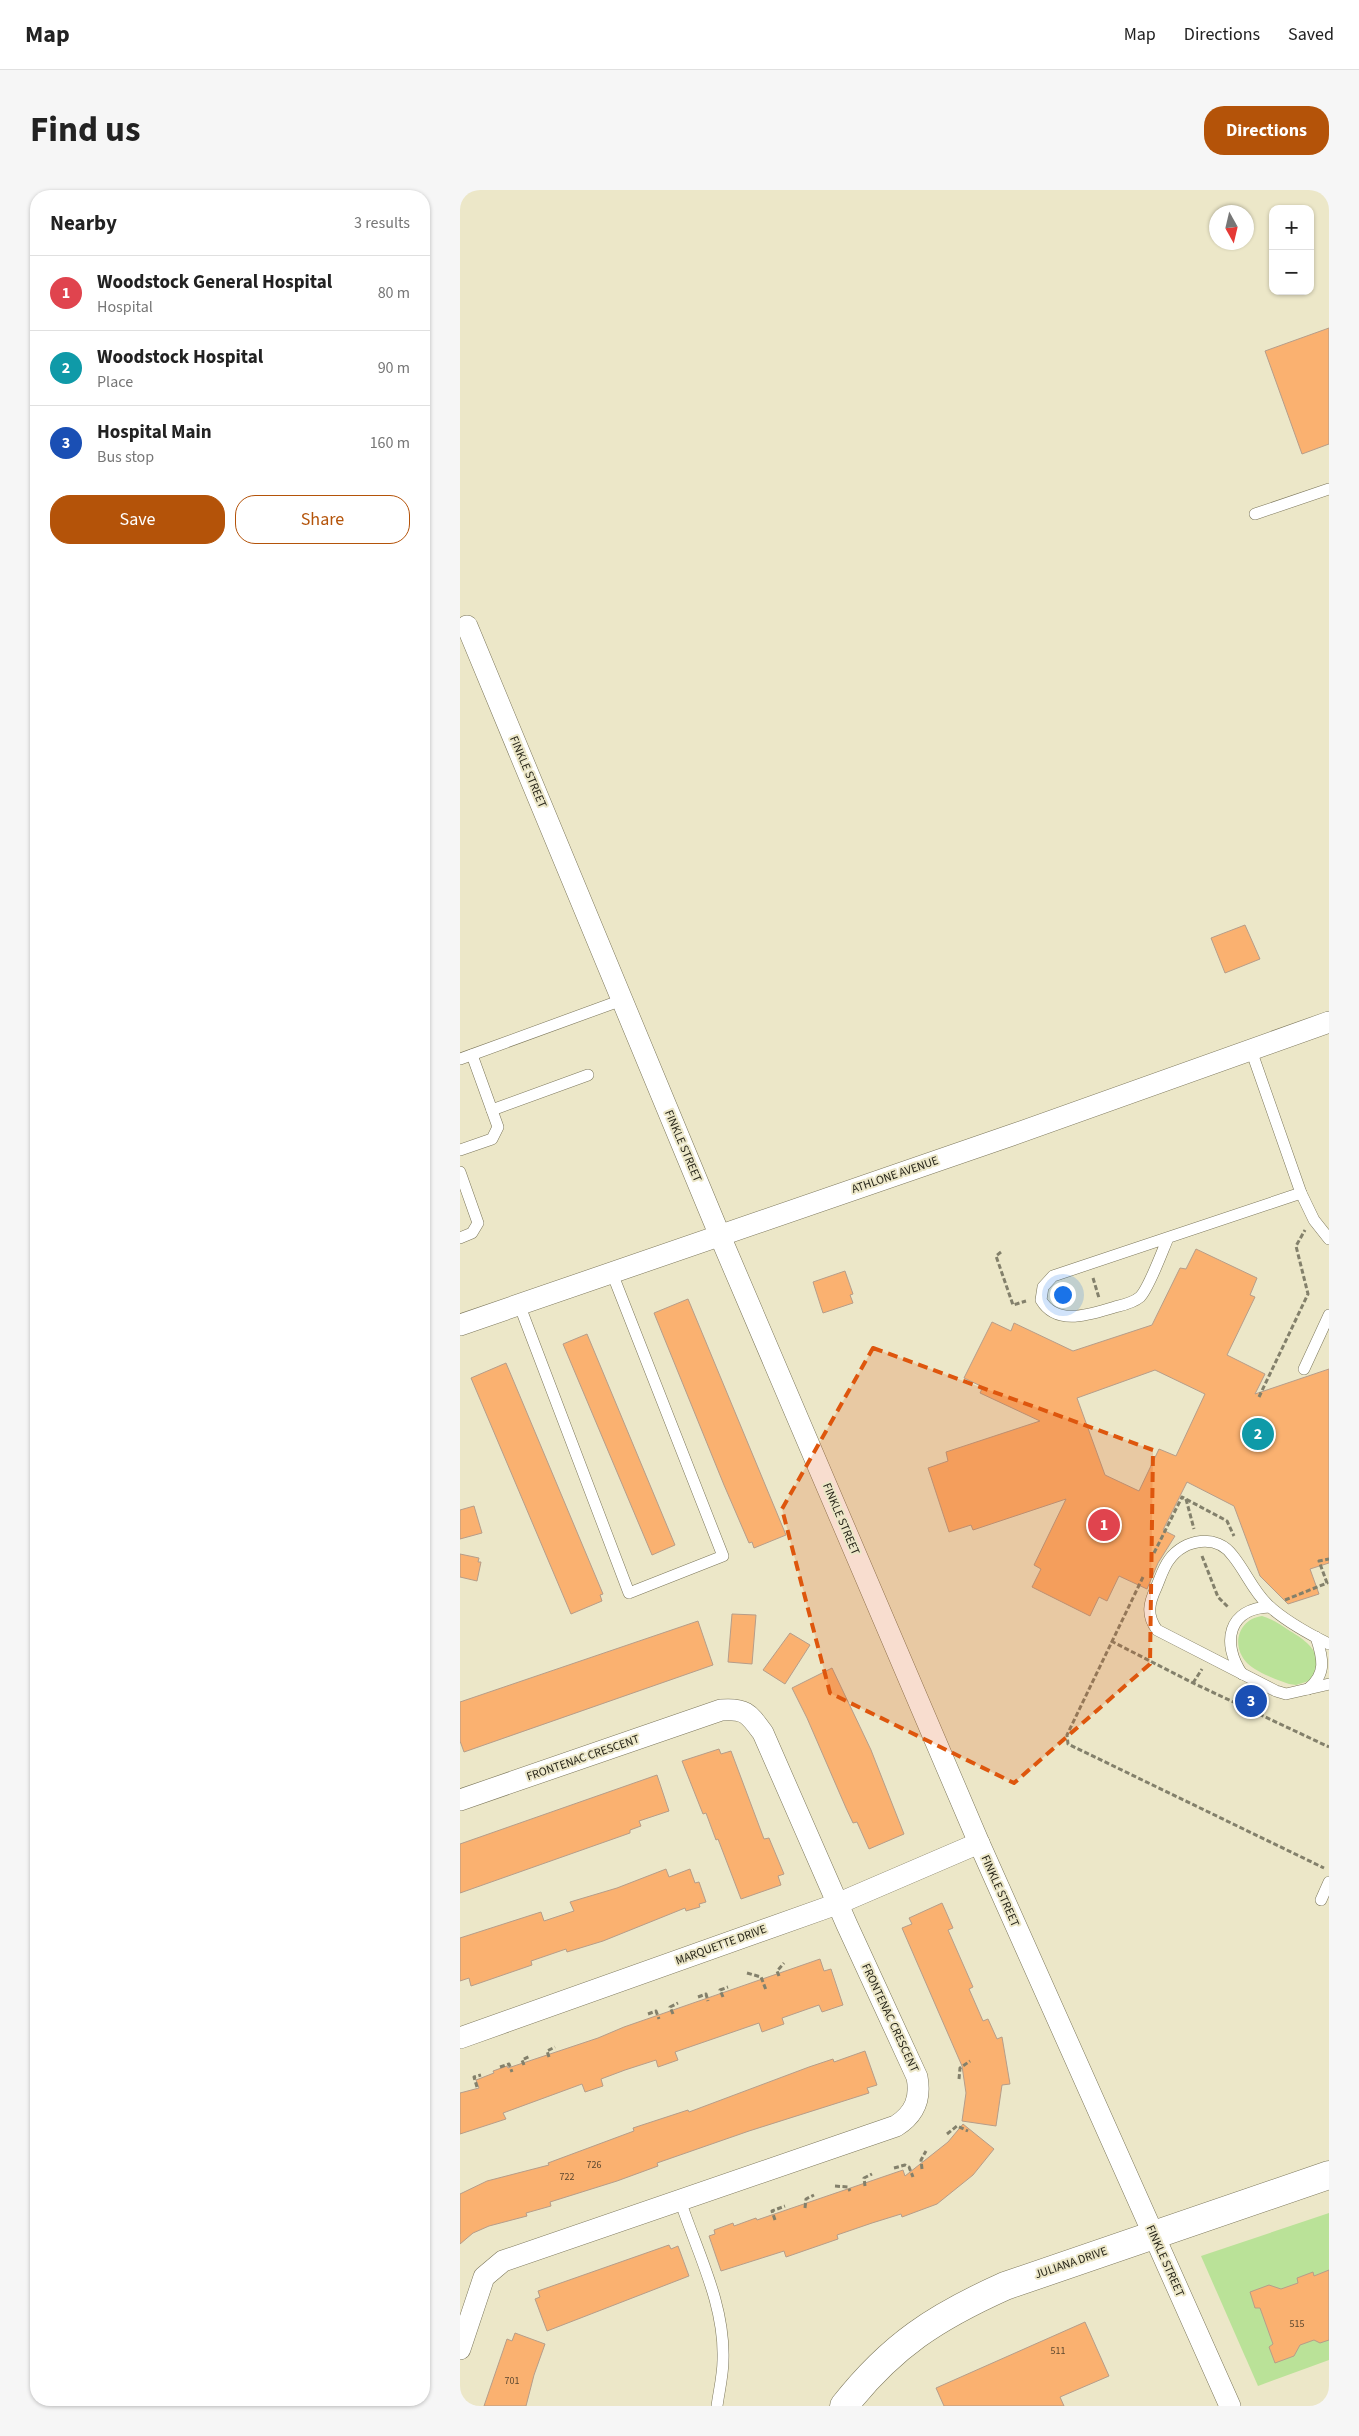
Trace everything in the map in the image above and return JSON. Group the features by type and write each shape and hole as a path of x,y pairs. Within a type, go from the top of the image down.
{"street":[{"name":"FINKLE STREET","path":"467,626 720,1236 979,1844 1230,2406"},
{"name":"ATHLONE AVENUE","path":"460,1325 720,1236 1329,1022"},
{"name":"FRONTENAC CRESCENT","path":"460,1800 721,1710 742,1711 749,1714 763,1733 837,1904 917,2077 919,2088 916,2106 905,2120 896,2126 503,2261 484,2277 460,2349"},
{"name":"MARQUETTE DRIVE","path":"460,2038 837,1904 979,1844"},
{"name":"JULIANA DRIVE","path":"844,2406 860,2385 890,2356 924,2328 963,2305 1005,2286 1329,2174"}],"lane":[{"path":"1255,514 1329,489"},
{"path":"460,1059 622,1000"},
{"path":"1251,1050 1300,1193 1314,1220 1329,1239"},
{"path":"460,1150 492,1139 498,1126 472,1055"},
{"path":"492,1110 588,1075"},
{"path":"460,1172 478,1223 472,1234 460,1238"},
{"path":"1168,1238 1144,1293 1139,1298 1084,1316 1063,1315 1049,1310 1041,1300 1046,1281 1054,1276 1300,1193"},
{"path":"519,1304 629,1593 723,1556 612,1273"},
{"path":"1304,1369 1329,1315"},
{"path":"1329,1644 1270,1607 1257,1594 1227,1549 1211,1542 1198,1541 1186,1544 1168,1560 1150,1602 1149,1615 1151,1622 1157,1630 1265,1686 1286,1694 1329,1684"},
{"path":"1242,1674 1231,1649 1232,1630 1242,1614 1252,1608 1270,1607"},
{"path":"1306,1690 1316,1682 1322,1670 1321,1652 1316,1637"},
{"path":"1321,1900 1329,1882"},
{"path":"680,2200 714,2296 719,2319 723,2359 717,2406"}],"path":[{"path":"1259,1397 1308,1294 1296,1246 1306,1228 1314,1220"},
{"path":"1001,1252 996,1256 1013,1305 1034,1299"},
{"path":"1088,1264 1103,1310"},
{"path":"1150,1562 1182,1496 1227,1520 1234,1538"},
{"path":"1186,1499 1198,1541 1218,1597 1231,1610"},
{"path":"1278,1595 1285,1600 1327,1583 1319,1561 1329,1558"},
{"path":"1146,1571 1067,1735 1068,1744 1329,1871"},
{"path":"1111,1641 1193,1684 1329,1748"},
{"path":"1193,1684 1209,1656"},
{"path":"779,1976 777,1971 784,1963"},
{"path":"747,1973 761,1977 766,1990"},
{"path":"723,1997 720,1990 728,1987"},
{"path":"698,1997 706,1994 708,2001"},
{"path":"673,2014 670,2007 678,2003"},
{"path":"648,2014 656,2012 658,2019"},
{"path":"549,2057 547,2051 555,2047"},
{"path":"524,2065 522,2060 530,2056"},
{"path":"959,2078 960,2068 970,2061"},
{"path":"500,2067 508,2064 512,2072"},
{"path":"477,2087 474,2078 481,2075"},
{"path":"947,2134 957,2126 968,2131"},
{"path":"922,2169 921,2160 926,2151"},
{"path":"894,2168 905,2165 909,2167 913,2178"},
{"path":"865,2186 864,2178 872,2174"},
{"path":"835,2186 848,2187 850,2191"},
{"path":"805,2208 806,2199 814,2195"},
{"path":"775,2220 772,2211 785,2206"}],"highlighted area":[{"path":"873,1348 1153,1450 1150,1664 1014,1783 830,1693 782,1509"}],"green space":[{"path":"1262,1616 1297,1635 1314,1651 1318,1664 1312,1680 1296,1685 1289,1684 1261,1673 1247,1663 1239,1648 1240,1634 1248,1622"},
{"path":"1329,2213 1329,2360 1258,2386 1201,2256"}],"building":[{"path":"1329,328 1329,444 1302,454 1265,351"},
{"path":"1245,925 1260,959 1225,973 1211,938"},
{"path":"1196,1249 1257,1278 1250,1295 1255,1297 1227,1355 1265,1374 1255,1394 1329,1369 1329,1563 1310,1569 1319,1594 1288,1604 1260,1576 1234,1506 1187,1482 1163,1530 1175,1536 1158,1563 1147,1589 1119,1576 1107,1601 1099,1597 1090,1616 1032,1587 1041,1569 1034,1565 1066,1499 973,1530 971,1525 949,1532 928,1468 948,1461 946,1452 1040,1421 980,1393 983,1387 964,1378 992,1322 1011,1331 1014,1323 1073,1351 1152,1325 1180,1268 1186,1269","holes":["1155,1370 1205,1394 1176,1456 1159,1449 1139,1491 1105,1475 1077,1398"]},
{"path":"845,1271 853,1294 850,1295 853,1303 823,1313 813,1282"},
{"path":"688,1299 786,1535 754,1548 752,1542 749,1543 724,1485 654,1313"},
{"path":"587,1334 675,1545 652,1555 563,1344"},
{"path":"506,1363 603,1594 600,1595 602,1601 571,1614 471,1378"},
{"path":"474,1506 482,1533 460,1539 460,1510"},
{"path":"460,1554 479,1558 478,1562 481,1562 477,1581 460,1577"},
{"path":"732,1614 756,1615 752,1664 728,1662"},
{"path":"698,1621 713,1665 464,1752 460,1741 460,1702"},
{"path":"790,1633 810,1645 785,1684 763,1670"},
{"path":"832,1668 871,1750 904,1834 869,1849 857,1822 853,1823 792,1688"},
{"path":"719,1749 721,1754 731,1751 764,1839 769,1838 784,1874 778,1876 781,1885 741,1899 718,1839 716,1840 706,1813 703,1814 682,1761"},
{"path":"657,1775 669,1811 639,1821 641,1826 630,1830 630,1833 460,1893 460,1844"},
{"path":"666,1869 669,1877 690,1869 695,1883 699,1882 706,1902 699,1904 700,1907 686,1911 685,1908 603,1941 567,1952 566,1949 531,1961 532,1965 471,1986 469,1978 460,1981 460,1938 541,1912 544,1921 574,1911 570,1902 617,1888"},
{"path":"942,1903 953,1928 948,1930 973,1987 969,1989 983,2021 988,2019 997,2039 1002,2037 1010,2084 1002,2085 996,2126 962,2121 966,2093 962,2066 902,1928 912,1924 909,1918"},
{"path":"820,1959 824,1971 831,1969 843,2005 822,2012 819,2005 782,2018 784,2024 762,2032 759,2023 675,2052 678,2060 658,2067 656,2060 625,2070 601,2079 603,2086 585,2092 582,2084 503,2113 506,2119 460,2134 460,2093 479,2088 476,2080 494,2073 493,2071 507,2066 508,2068 598,2038 624,2027"},
{"path":"865,2051 877,2085 867,2088 869,2093 749,2131 657,2163 658,2166 617,2181 550,2202 551,2206 526,2213 527,2216 489,2226 473,2233 460,2244 460,2194 487,2181 549,2165 548,2163 634,2131 633,2128 688,2110 689,2112 833,2059 834,2062"},
{"path":"963,2124 994,2149 973,2175 937,2204 902,2217 901,2214 837,2235 838,2239 786,2257 784,2251 721,2271 709,2236 715,2234 714,2230 733,2223 734,2226 756,2218 757,2220 903,2170 905,2176 948,2142"},
{"path":"669,2245 671,2249 678,2246 689,2276 547,2331 535,2299 540,2297 538,2291"},
{"path":"1329,2270 1329,2340 1320,2343 1314,2340 1300,2345 1294,2356 1275,2363 1269,2347 1273,2344 1260,2308 1255,2308 1250,2292 1269,2285 1281,2289 1298,2283 1297,2278 1313,2272 1314,2276"},
{"path":"1085,2322 1109,2376 1060,2397 1064,2406 944,2406 936,2388"},
{"path":"515,2333 545,2344 526,2406 484,2406 507,2339 512,2341"}],"place":[{"name":"Woodstock Hospital","path":"1258,1434"},
{"name":"Woodstock General Hospital","path":"1104,1525"},
{"name":"Hospital Main","path":"1251,1701"}]}
